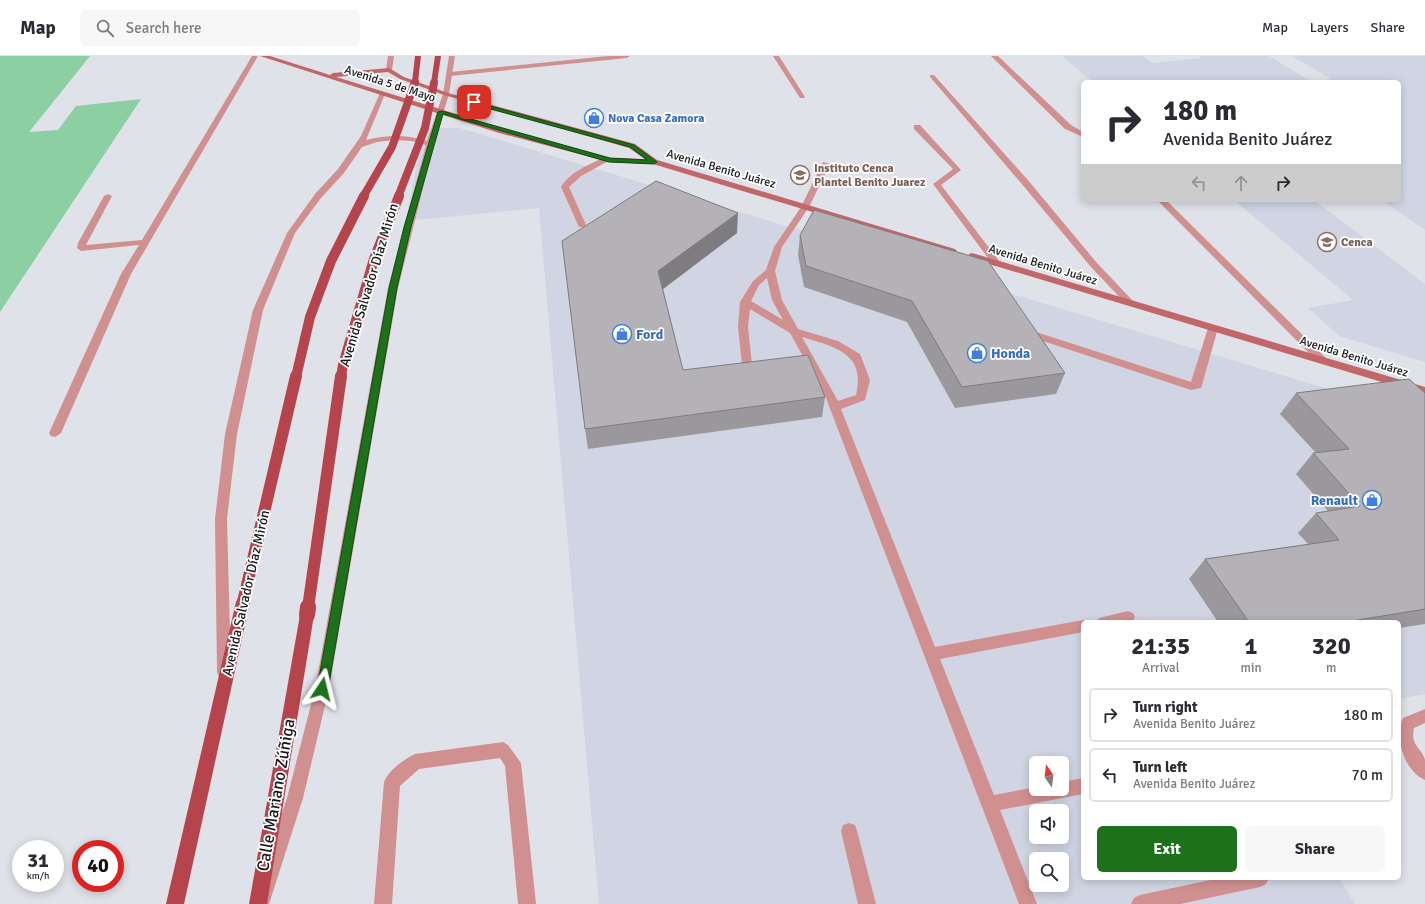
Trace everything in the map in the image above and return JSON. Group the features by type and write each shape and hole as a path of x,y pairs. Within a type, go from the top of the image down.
{"main road":[{"name":"Avenida 5 de Mayo","path":"263,56 440,112"},
{"name":"Avenida Salvador Díaz Mirón","path":"224,691 243,602 310,317 331,261 354,213 392,147 415,82 418,56"},
{"name":"Avenida Salvador Díaz Mirón","path":"306,615 343,365 374,259 425,128 438,56"},
{"path":"325,75 389,70"},
{"name":"Avenida Benito Juárez","path":"389,70 402,78 446,94 632,146 654,162"},
{"name":"Avenida Benito Juárez","path":"440,112 608,160 654,162 1425,391"},
{"name":"Calle Mariano Zúñiga","path":"259,904 306,615"},
{"path":"174,904 224,691"}],"street":[{"path":"55,433 126,274 255,56"},
{"path":"389,70 391,56"},
{"name":"Avenida Salvador Díaz Mirón","path":"259,904 295,798 322,689 393,288 430,144 446,94 452,56"},
{"path":"450,74 582,58 627,56"},
{"path":"776,56 802,97"},
{"path":"994,56 1068,126 1081,134"},
{"path":"932,76 1024,181 1094,265 1130,303"},
{"name":"Avenida Salvador Díaz Mirón","path":"224,691 221,519 231,434 258,310 291,233 318,196 341,171 365,136 382,94"},
{"path":"917,127 957,170 954,174 937,184 997,264"},
{"path":"359,145 372,140 392,137 413,138 430,144"},
{"path":"582,225 565,187 568,182 575,177 608,160"},
{"path":"748,374 744,327 745,302 755,283 770,271 778,248 805,207 826,164"},
{"path":"108,196 82,242 81,248 145,242"},
{"path":"1163,202 1323,361"},
{"path":"770,271 777,300 834,407 1028,904"},
{"path":"745,302 794,331 834,343 856,356 865,380 861,397 834,407"},
{"path":"1026,332 1191,386 1197,385 1213,328"},
{"path":"1114,620 1128,617"},
{"path":"931,654 1081,626"},
{"path":"1425,716 1408,723 1404,732 1407,745 1425,772"},
{"path":"383,904 392,782 414,762 503,750 513,763 527,904"},
{"path":"989,804 1081,786"},
{"path":"849,831 867,904"},
{"path":"1140,904 1251,880"}],"shaded area":[{"path":"1062,56 1143,56 1152,63 1202,58 1199,56 1269,56 1309,80 1091,80"},
{"path":"1292,56 1425,56 1425,230 1385,202 1401,202 1401,80 1325,80 1331,79"},
{"path":"437,128 460,128 1425,418 1425,694 1401,699 1401,620 1081,620 1081,880 1340,880 1355,904 599,904 539,208 406,221 422,135"},
{"name":"Cenca","path":"1236,202 1317,202 1425,284 1425,362 1339,336 1308,308 1353,300"}],"green space":[{"path":"0,56 90,56 29,132 58,130 76,106 141,99 0,312"}],"building":[{"name":"Ford","path":"656,181 738,213 658,271 683,370 808,355 825,397 585,429 562,241"},
{"name":"Honda","path":"814,210 988,261 1065,373 962,387 912,301 806,266 800,235"},
{"name":"Renault","path":"1409,379 1425,393 1425,609 1358,620 1248,620 1205,559 1339,540 1316,513 1360,506 1313,453 1349,449 1296,393"}],"place":[{"name":"Nova Casa Zamora","path":"594,118"},
{"name":"Instituto Cenca Plantel Benito Juarez","path":"800,175"},
{"name":"Cenca","path":"1327,242"},
{"name":"Ford","path":"622,334"},
{"name":"Honda","path":"977,353"},
{"name":"Renault","path":"1372,500"}],"route":[{"path":"322,689 365,438 393,288 407,227 440,112 502,131 609,160 654,162 632,146 474,102"}]}
